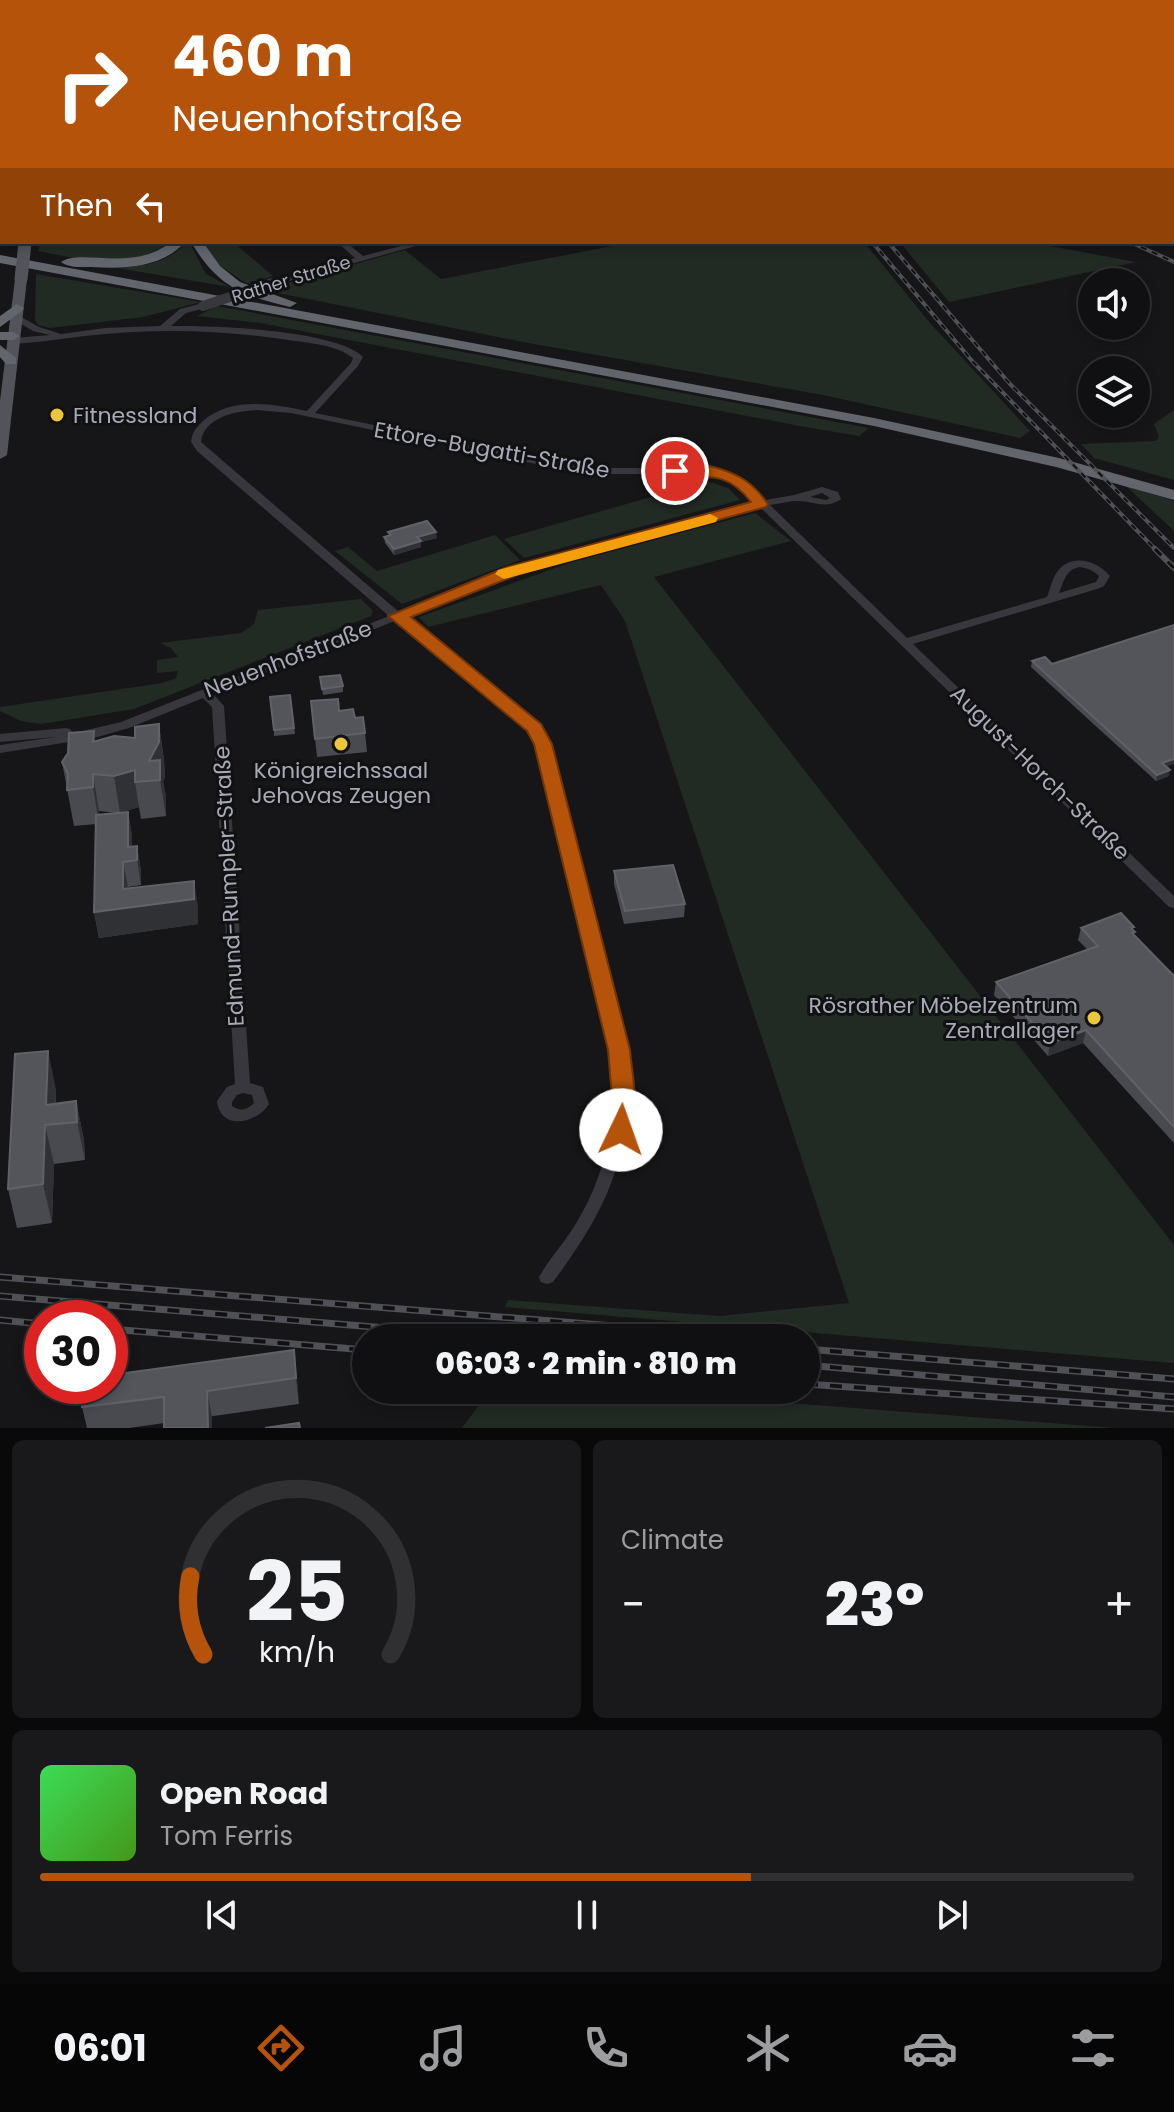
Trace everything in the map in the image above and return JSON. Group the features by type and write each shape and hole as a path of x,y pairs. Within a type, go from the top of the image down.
{"highway":[{"path":"45,260 125,264 159,257 176,244"},
{"path":"198,244 210,266 230,283 337,315"},
{"path":"0,251 893,417 1063,455 1174,486"},
{"path":"0,259 874,422 1059,463 1174,495"},
{"path":"0,323 16,312"},
{"path":"0,349 11,361"}],"main road":[{"path":"0,455 11,361 7,339 16,312 25,244"}],"street":[{"path":"343,244 360,258"},
{"name":"Rather Straße","path":"163,328 195,308 272,283 418,244"},
{"path":"180,328 195,308"},
{"path":"16,312 36,329 56,334"},
{"path":"7,339 180,328 256,332 336,346 355,354 358,357 355,364 310,413"},
{"path":"7,339 45,339 85,333"},
{"path":"11,361 45,339"},
{"name":"Ettore-Bugatti-Straße","path":"397,616 196,442 197,433 204,424 229,411 264,407 310,413 584,471 720,473 747,487 760,504"},
{"name":"Neuenhofstraße","path":"4,750 90,735 513,570 760,504 796,498"},
{"name":"August-Horch-Straße","path":"760,504 1174,904"},
{"path":"906,642 1052,598"},
{"path":"397,616 534,728 543,744 619,1050 623,1097 621,1130 612,1166 581,1230 547,1277"},
{"name":"Edmund-Rumpler-Straße","path":"204,692 218,706 243,1087"},
{"name":"Neuenhofstraße","path":"0,738 82,730 148,714"}],"shaded area":[{"path":"40,244 167,244 139,257 106,261 38,251"},
{"path":"183,244 190,244 206,274 230,287 111,267 131,267 162,260"},
{"path":"204,244 235,244 273,276 247,284 219,265"},
{"path":"623,244 866,244 930,323 1030,431 1020,438 823,395 523,342 263,290 405,250 441,279"},
{"path":"902,244 1040,244 1136,262 1108,268 1078,268 1078,274 949,302"},
{"path":"36,274 201,302 143,317 50,328 38,325 35,320"},
{"path":"217,306 869,428 859,436 805,427 260,323 197,316"},
{"path":"1174,410 1174,480 1094,458 1081,444 1156,441 1159,437 1154,424"},
{"path":"707,481 728,488 740,500 524,558 504,539"},
{"path":"1126,486 1174,501 1174,531"},
{"path":"755,513 791,541 654,577 1174,1245 1174,1363 820,1333 820,1324 708,1324 505,1307 508,1300 719,1316 849,1303 625,621 601,585 428,627 419,617 569,563"},
{"path":"495,535 520,560 402,604 335,551 348,547 377,571"},
{"path":"361,599 373,611 371,616 134,709 41,724 21,721 0,711 0,707 162,683 176,678 178,671 157,673 157,660 178,657 171,648 160,643 241,633 254,624 258,610"},
{"path":"480,1404 800,1404 1116,1428 462,1428"}],"building":[{"path":"427,521 436,532 417,537 421,541 394,549 384,537 391,535 388,532"},
{"path":"1174,625 1174,759 1162,763 1170,770 1157,775 1032,661 1045,657 1052,664"},
{"path":"340,675 343,686 322,689 320,677"},
{"path":"290,695 294,728 274,730 270,697"},
{"path":"338,699 339,711 353,709 355,718 363,717 365,733 315,739 311,701"},
{"path":"159,724 159,742 149,761 160,760 160,780 135,782 135,770 114,776 93,774 93,787 67,790 68,774 62,762 68,753 69,733 94,731 93,742 114,736 135,738 135,727"},
{"path":"128,812 128,847 137,846 137,860 123,862 123,889 194,881 194,899 94,912 96,815"},
{"path":"673,865 685,904 625,911 614,871"},
{"name":"Rösrather Möbelzentrum Zentrallager","path":"1121,913 1134,927 1131,928 1135,932 1132,933 1174,976 1174,1127 1086,1030 1050,1043 996,982 1098,946 1081,928"},
{"path":"48,1051 46,1105 76,1101 77,1122 45,1125 43,1184 8,1189 15,1054"},
{"path":"294,1350 296,1378 207,1391 208,1428 164,1428 164,1397 128,1401 128,1373"},
{"path":"299,1423 300,1428 265,1428"}],"railway":[{"path":"874,244 973,362 1157,551"},
{"path":"890,244 1010,384 1174,548"},
{"path":"1134,244 1174,262"},
{"path":"1157,551 1174,568"},
{"path":"0,1277 588,1324"},
{"path":"0,1296 352,1325"},
{"path":"0,1320 24,1322"},
{"path":"128,1330 352,1349"},
{"path":"820,1350 1174,1379"},
{"path":"820,1366 1174,1397"},
{"path":"820,1385 1174,1409"}],"slow traffic":[{"path":"504,574 710,518"}],"place":[{"name":"Fitnessland","path":"57,415"},
{"name":"Königreichssaal Jehovas Zeugen","path":"341,744"},
{"name":"Rösrather Möbelzentrum Zentrallager","path":"1094,1018"}],"route":[{"path":"621,1130 623,1097 619,1050 543,744 534,728 397,616 513,570 760,504 737,479 710,471 675,471"}]}
